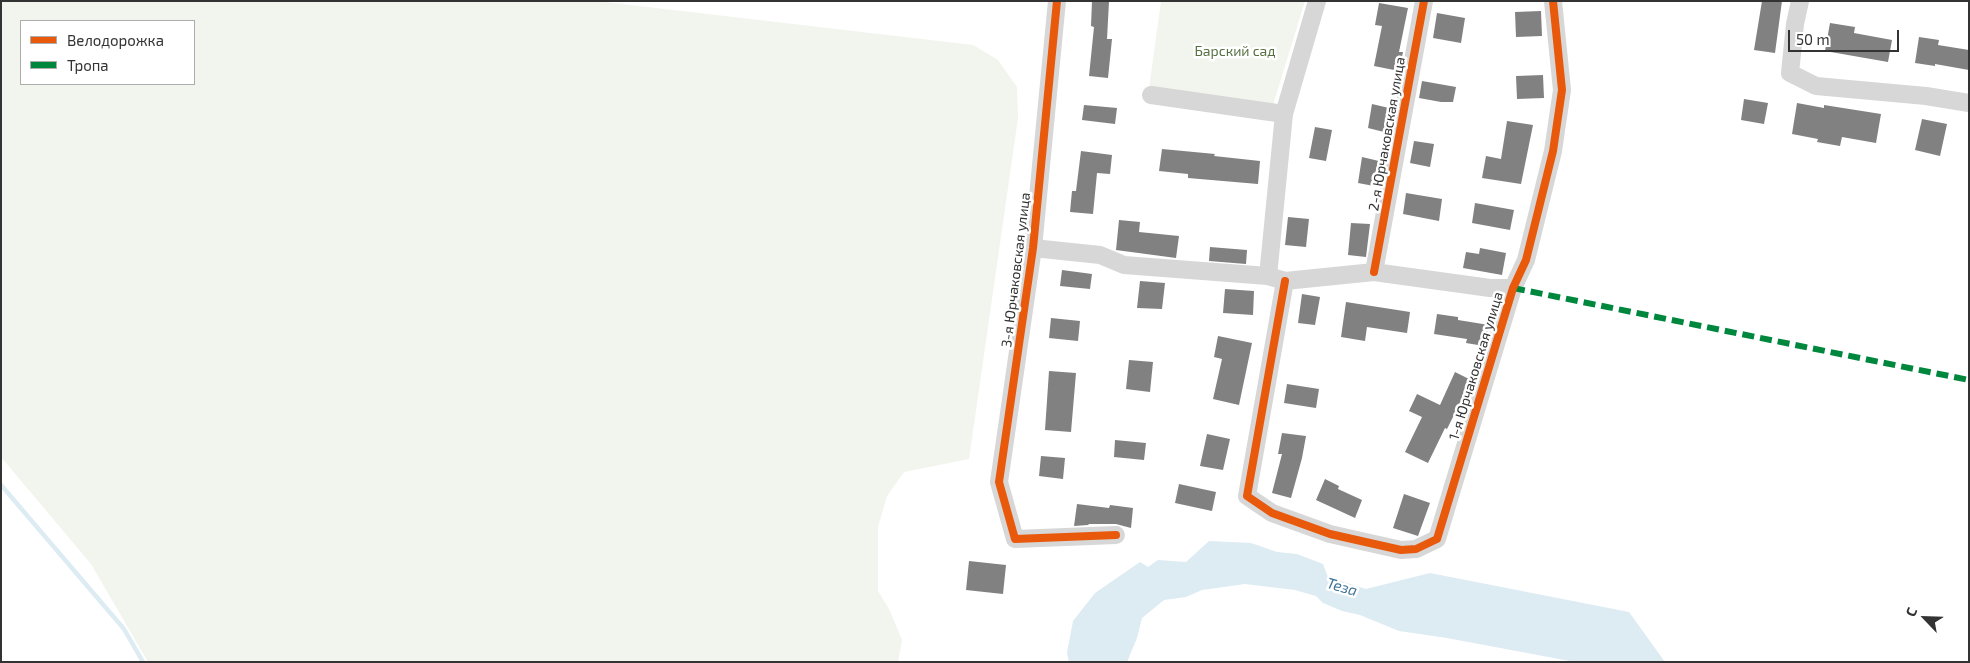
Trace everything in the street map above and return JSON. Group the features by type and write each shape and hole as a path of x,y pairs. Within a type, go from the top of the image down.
{"street":[{"name":"3-я Юрчаковская улица","path":"1057,1 1033,248 999,482 1015,538 1116,535"},
{"path":"1268,276 1284,114 1317,1"},
{"name":"2-я Юрчаковская улица","path":"1374,272 1424,1"},
{"name":"1-я Юрчаковская улица","path":"1286,281 1247,496 1272,512 1330,534 1401,550 1416,549 1437,539 1513,288 1526,260 1553,151 1562,90 1553,1"},
{"path":"1800,1 1795,24 1790,73 1816,86 1926,96 1969,103"},
{"path":"1151,95 1284,114"},
{"path":"1033,248 1100,255 1124,265 1268,276 1286,281 1374,272 1490,288 1513,288"}],"green space":[{"path":"1,1 596,1 973,45 998,60 1017,87 1018,118 969,459 904,472 887,496 878,527 878,591 890,611 902,640 898,662 148,662 91,564 1,457"},
{"name":"Барский сад","path":"1161,1 1305,1 1273,105 1149,89"}],"water":[{"name":"Теза","path":"1209,541 1251,543 1277,552 1297,554 1323,564 1328,577 1366,589 1430,573 1629,612 1665,662 1575,662 1399,631 1360,615 1342,611 1323,603 1316,596 1295,590 1245,584 1202,590 1186,597 1164,600 1142,618 1137,638 1127,662 1069,662 1067,653 1073,621 1095,593 1140,562 1148,567 1158,560 1186,562"}],"building":[{"path":"1092,1 1109,2 1107,39 1112,39 1108,78 1089,76 1094,27 1091,26"},
{"path":"1762,1 1782,1 1775,53 1754,50"},
{"path":"1379,3 1408,8 1399,52 1403,52 1399,71 1374,66 1382,26 1375,25"},
{"path":"1541,11 1542,36 1516,37 1515,12"},
{"path":"1437,13 1465,18 1461,43 1433,38"},
{"path":"1830,23 1855,27 1854,33 1892,40 1888,62 1825,51"},
{"path":"1919,37 1939,40 1938,45 1969,50 1969,70 1935,64 1935,66 1915,63"},
{"path":"1543,75 1544,98 1517,99 1516,76"},
{"path":"1422,81 1456,87 1453,102 1419,98"},
{"path":"1744,99 1768,103 1764,124 1741,120"},
{"path":"1797,103 1824,108 1824,105 1881,114 1876,143 1842,137 1840,146 1817,142 1818,139 1792,134"},
{"path":"1372,104 1389,108 1384,132 1368,128"},
{"path":"1084,105 1117,108 1115,124 1082,120"},
{"path":"1922,119 1947,124 1940,156 1915,150"},
{"path":"1507,121 1533,125 1521,184 1482,178 1486,156 1501,159"},
{"path":"1315,127 1332,130 1326,161 1309,158"},
{"path":"1414,141 1434,144 1430,167 1410,163"},
{"path":"1162,149 1260,161 1258,184 1188,178 1188,174 1159,171"},
{"path":"1081,151 1112,155 1110,174 1097,173 1093,214 1070,212 1072,191 1076,191"},
{"path":"1362,157 1379,161 1374,186 1358,183"},
{"path":"1406,193 1442,199 1439,221 1403,214"},
{"path":"1475,203 1514,210 1510,230 1472,223"},
{"path":"1288,217 1309,219 1306,247 1285,245"},
{"path":"1119,220 1140,222 1139,232 1179,236 1176,258 1116,250"},
{"path":"1351,223 1370,224 1366,257 1348,255"},
{"path":"1210,247 1247,250 1246,264 1209,261"},
{"path":"1480,248 1506,253 1502,275 1463,268 1466,252 1479,254"},
{"path":"1062,270 1092,274 1090,289 1060,286"},
{"path":"1140,281 1165,283 1162,309 1137,308"},
{"path":"1225,289 1254,291 1253,315 1223,313"},
{"path":"1302,294 1320,297 1315,325 1298,323"},
{"path":"1346,302 1410,312 1407,333 1367,327 1365,341 1341,337"},
{"path":"1437,314 1458,317 1458,320 1489,325 1484,346 1466,343 1467,339 1434,334"},
{"path":"1051,318 1080,321 1078,341 1049,338"},
{"path":"1218,336 1252,343 1239,405 1213,399 1222,359 1214,357"},
{"path":"1129,360 1153,362 1150,392 1126,389"},
{"path":"1049,371 1076,373 1071,432 1045,430"},
{"path":"1455,372 1473,381 1462,404 1460,403 1447,429 1445,428 1428,463 1405,452 1422,417 1409,411 1417,394 1440,405"},
{"path":"1287,384 1319,389 1316,408 1284,403"},
{"path":"1282,433 1306,436 1291,498 1272,493 1282,454 1278,454"},
{"path":"1207,434 1230,439 1223,470 1200,466"},
{"path":"1115,440 1146,443 1144,460 1114,457"},
{"path":"1041,456 1065,458 1063,479 1039,476"},
{"path":"1325,479 1339,486 1338,489 1362,500 1355,518 1316,500"},
{"path":"1179,484 1216,492 1212,511 1175,503"},
{"path":"1404,494 1430,503 1418,536 1393,528"},
{"path":"1077,504 1109,508 1110,505 1133,508 1131,528 1116,524 1074,526"},
{"path":"969,561 1006,565 1003,594 966,590"}],"waterway":[{"path":"1,485 124,629 143,662"}],"marked path":[{"path":"1513,288 1969,380"}],"cycle path":[{"path":"1057,1 1033,248 999,482 1015,539 1116,535"},
{"path":"1374,272 1424,1"},
{"path":"1285,281 1247,496 1272,513 1330,534 1401,550 1416,549 1437,539 1513,288 1526,260 1553,151 1562,90 1553,1"}]}
